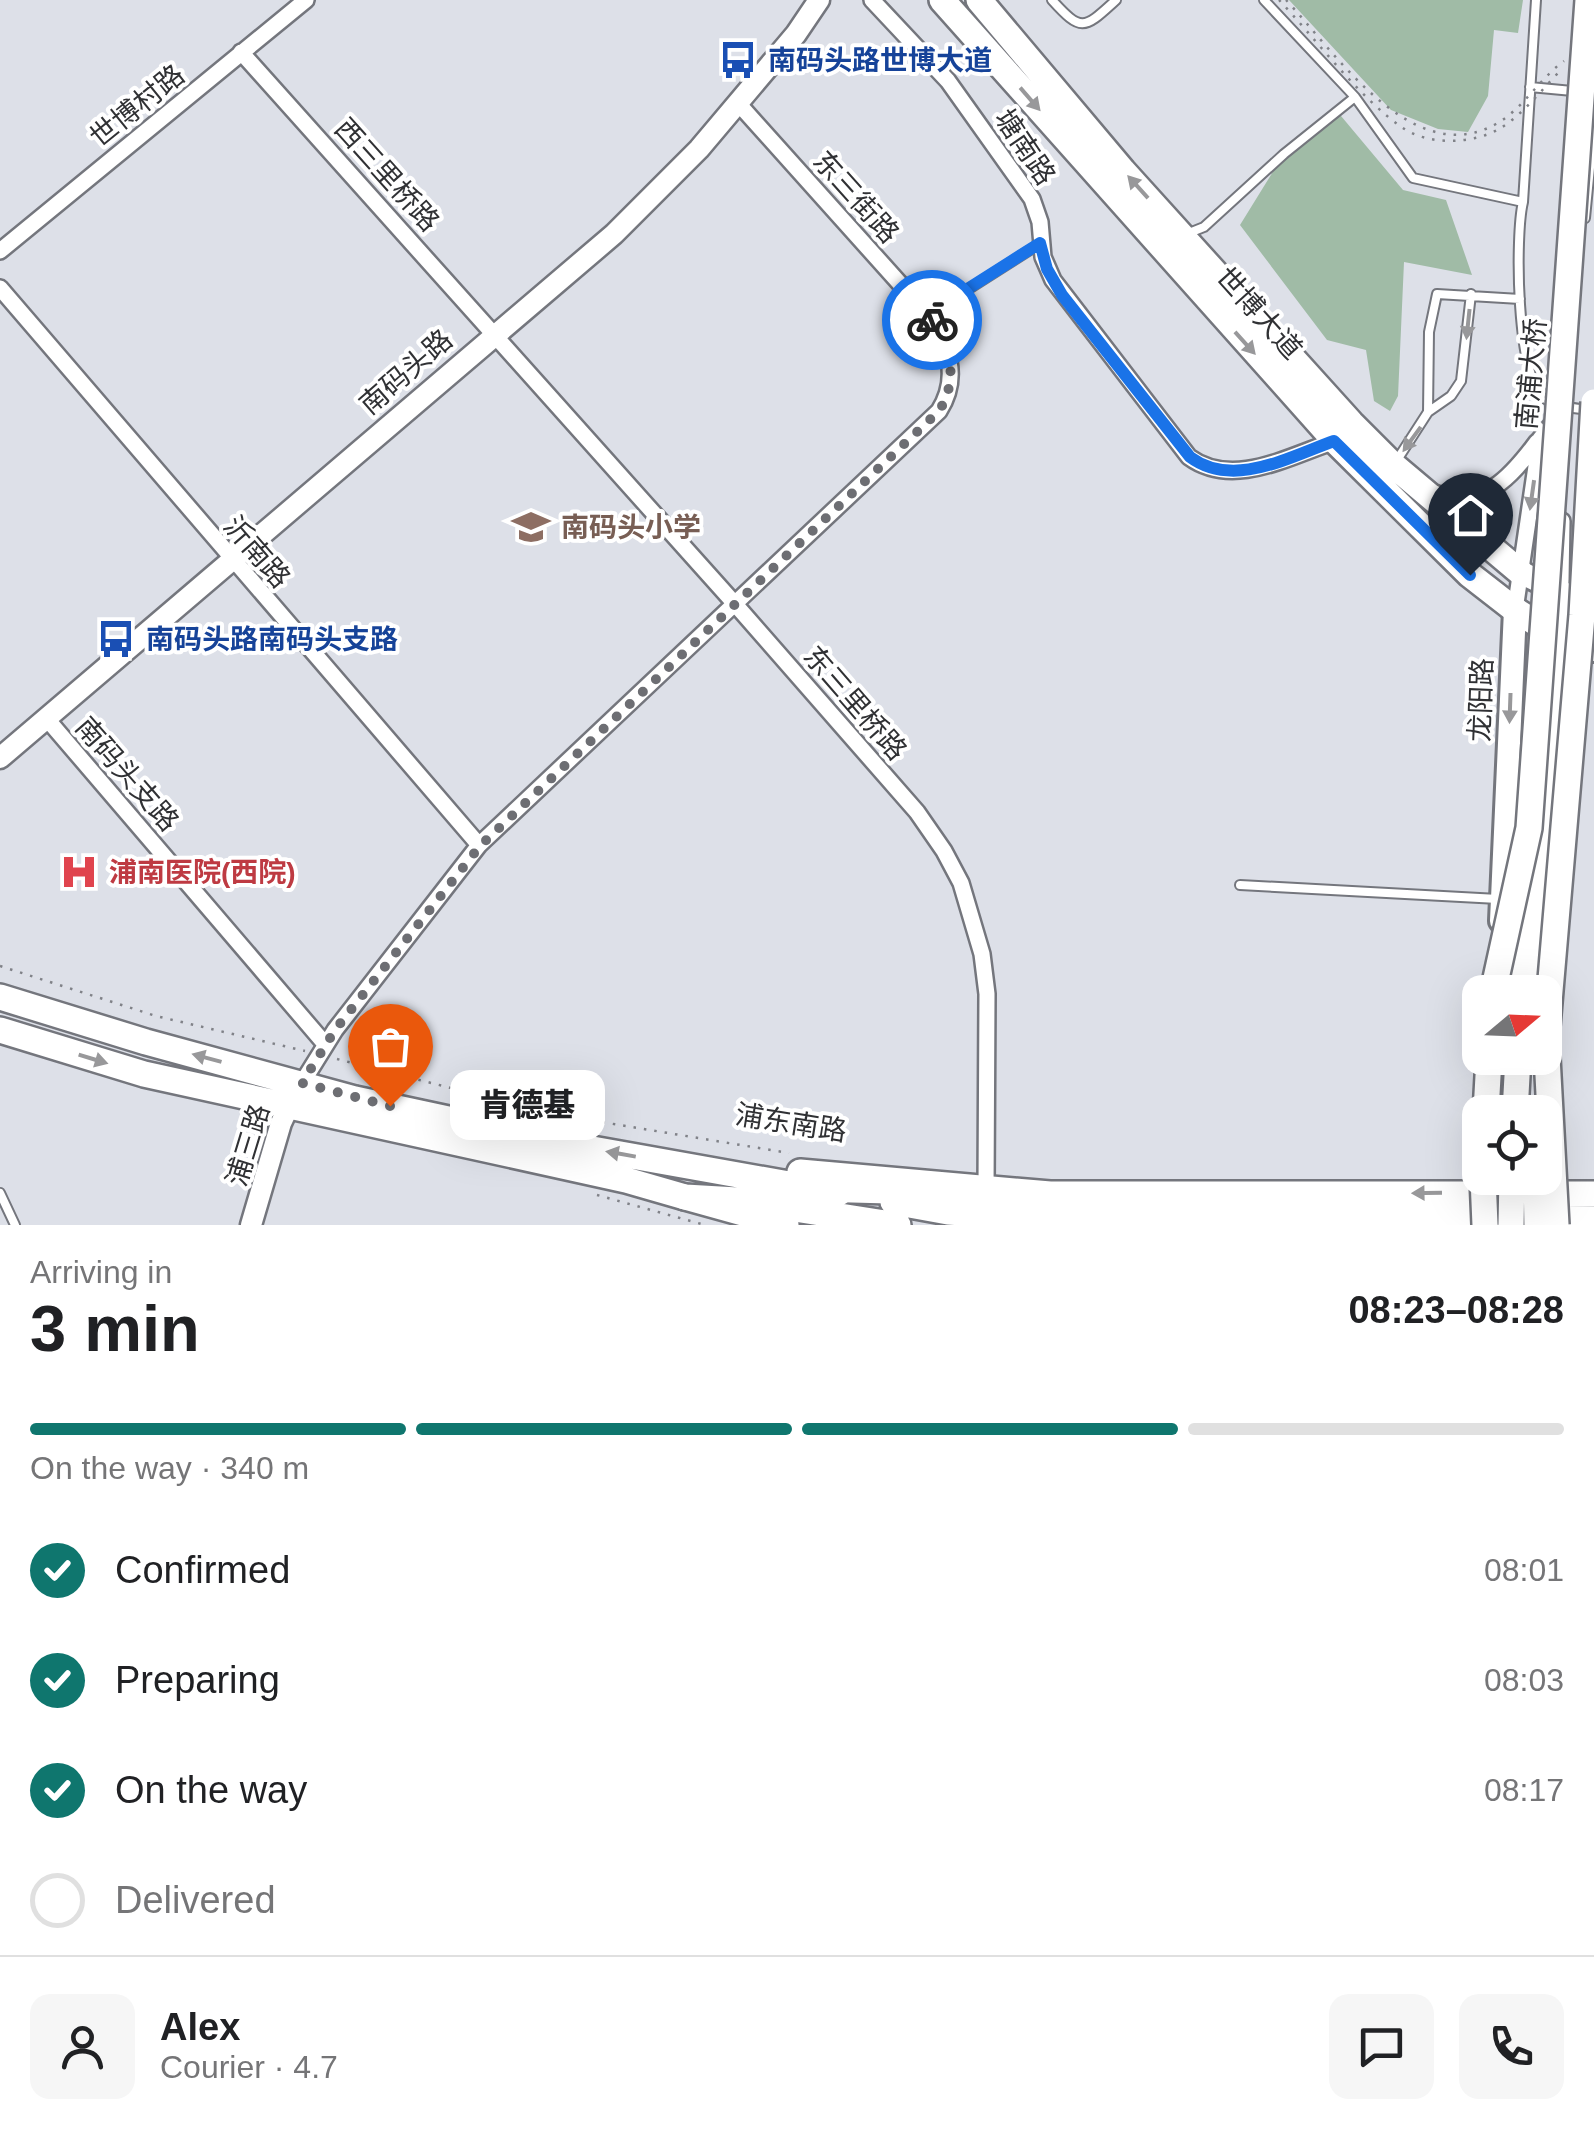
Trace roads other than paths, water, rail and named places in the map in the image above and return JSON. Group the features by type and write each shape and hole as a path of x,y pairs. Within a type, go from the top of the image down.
{"main road":[{"name":"世博大道","path":"942,0 1334,441 1470,575 1560,638"},
{"name":"世博大道","path":"979,0 1182,236 1393,465 1520,572"},
{"name":"南浦大桥","path":"1522,975 1588,0"},
{"path":"1551,975 1582,615 1594,402"},
{"path":"1520,572 1594,608"},
{"name":"龙阳路","path":"1506,975 1500,947 1515,610"},
{"path":"1535,975 1560,638 1594,650"},
{"path":"1498,975 1529,828"},
{"name":"浦东南路","path":"0,997 295,1094 353,1122 685,1196 737,1200 898,1225"},
{"name":"浦东南路","path":"0,1030 144,1074 354,1099 570,1145 948,1212 1126,1225"},
{"path":"1548,1075 1556,1225"},
{"name":"浦东南路","path":"717,1171 823,1173 1050,1194 1462,1183"},
{"name":"浦东南路","path":"626,1180 749,1225"},
{"name":"浦东南路","path":"1562,1188 1594,1194"},
{"path":"816,1189 888,1191 1076,1210 1594,1219"},
{"path":"1484,1195 1485,1225"},
{"path":"1512,1225 1519,1195"},
{"path":"1527,1195 1537,1225"},
{"path":"685,1196 786,1225"}],"street":[{"name":"世博村路","path":"0,251 306,0"},
{"name":"南码头路","path":"0,758 128,652 494,332 614,234 699,149 796,34 819,0"},
{"name":"塘南路","path":"872,0 948,80 1022,184 1037,210 1047,269 1062,295 1163,426 1201,466 1237,472 1334,441"},
{"name":"西三里桥路","path":"242,52 494,332"},
{"name":"东三街路","path":"735,604 939,411 951,382 946,347 928,314 738,102"},
{"name":"沂南路","path":"0,288 480,846"},
{"name":"东三里桥路","path":"494,332 916,812 961,883 982,954 987,994 986,1189"},
{"path":"1393,465 1429,491 1449,498 1470,498 1503,483 1566,407"},
{"path":"1560,638 1566,407"},
{"name":"龙阳路","path":"1515,610 1540,439"},
{"path":"295,1094 322,1049 480,846 735,604"},
{"name":"南码头支路","path":"46,718 322,1049"},
{"name":"浦三路","path":"250,1225 295,1094"}],"lane":[{"path":"1052,0 1072,22 1082,26 1116,0"},
{"path":"1264,0 1355,97 1414,178 1523,202"},
{"path":"1536,0 1523,202 1517,225 1516,261 1525,349 1536,388 1543,398 1566,407 1594,411"},
{"path":"1530,87 1594,93"},
{"path":"1182,236 1204,227 1284,154 1355,97"},
{"path":"1584,221 1594,128"},
{"path":"928,314 1040,243"},
{"path":"1566,407 1581,258"},
{"path":"1428,412 1429,332 1437,294 1520,299"},
{"path":"1393,465 1428,412 1451,396 1461,381 1471,294"},
{"path":"1240,886 1502,899"},
{"path":"0,1193 15,1225"}],"place":[{"name":"南码头路世博大道","path":"738,60"},
{"name":"南码头小学","path":"531,527"},
{"name":"南码头路南码头支路","path":"116,639"},
{"name":"浦南医院(西院)","path":"79,872"},
{"name":"肯德基","path":"390,1106"}]}
